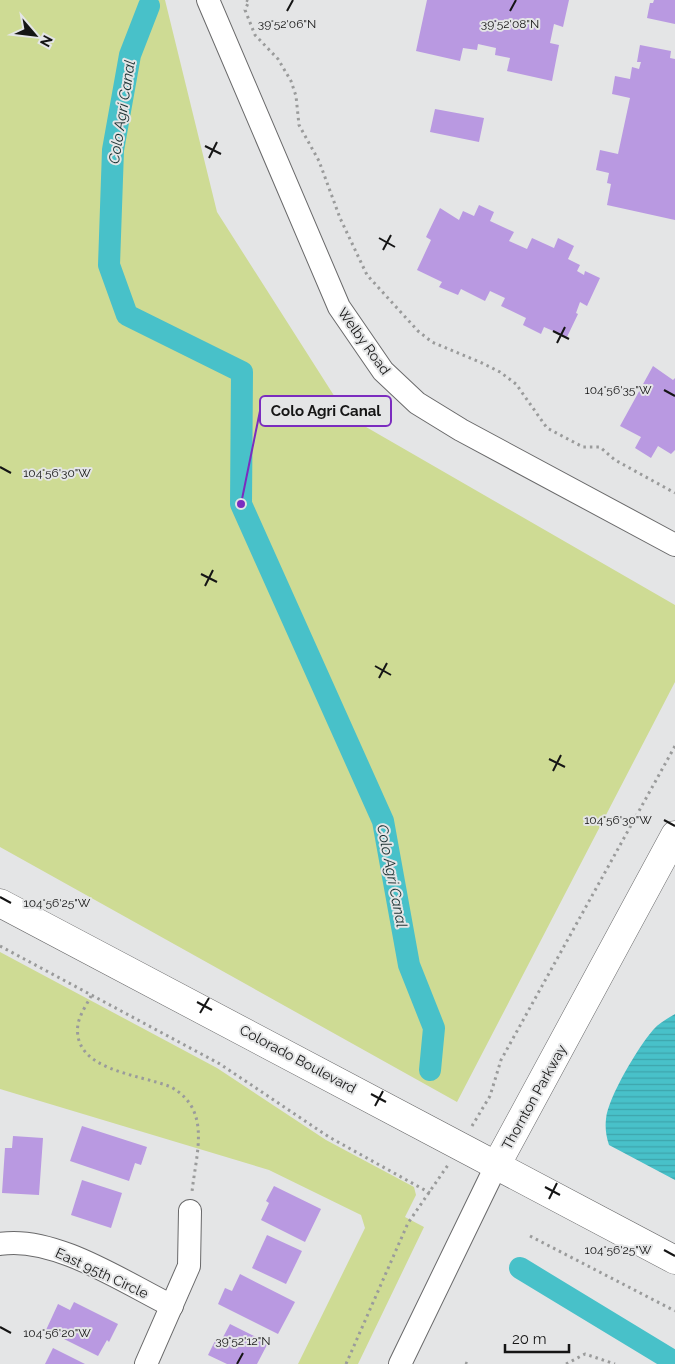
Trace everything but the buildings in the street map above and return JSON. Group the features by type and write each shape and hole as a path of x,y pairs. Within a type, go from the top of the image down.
{"main road":[{"name":"Thornton Parkway","path":"497,1164 675,835"},
{"name":"Colorado Boulevard","path":"0,902 675,1260"}],"street":[{"name":"Welby Road","path":"208,0 339,307 383,371 417,403 461,430 675,545"},
{"name":"Thornton Parkway","path":"400,1364 497,1164"},
{"path":"146,1364 189,1266 190,1211"},
{"name":"East 95th Circle","path":"0,1244 12,1242 49,1248 82,1261 172,1306"}],"path":[{"path":"246,0 249,2 245,10 255,35 278,59 291,82 296,96 299,125 319,161 340,218 367,275 418,331 432,342 482,363 500,372 516,384 547,428 583,448 600,447 614,460 675,493"},
{"path":"490,1096 501,1060 675,746"},
{"path":"0,946 220,1064 329,1137 430,1192 408,1223 346,1364"},
{"path":"91,996 78,1022 80,1040 88,1056 103,1066 171,1087 187,1098 196,1113 199,1131 190,1211"},
{"path":"530,1236 675,1311"},
{"path":"566,1364 585,1354 615,1364"}],"green space":[{"path":"0,0 165,0 217,212 347,416 675,605 675,682 457,1102 0,847"},
{"path":"0,952 217,1068 326,1140 414,1187 416,1195 405,1217 424,1227 358,1364 298,1364 365,1228 361,1215 269,1170 0,1089"}],"water":[{"path":"675,1014 675,1180 609,1145 606,1135 606,1119 618,1085 640,1048 653,1030"}],"waterway":[{"name":"Colo Agri Canal","path":"149,6 130,55 113,150 109,265 127,315 242,372 241,504 383,821 409,965 434,1028 430,1070"},
{"name":"Colo Agri Canal","path":"520,1268 675,1362"}],"place":[{"name":"Colo Agri Canal","path":"241,504"}]}
